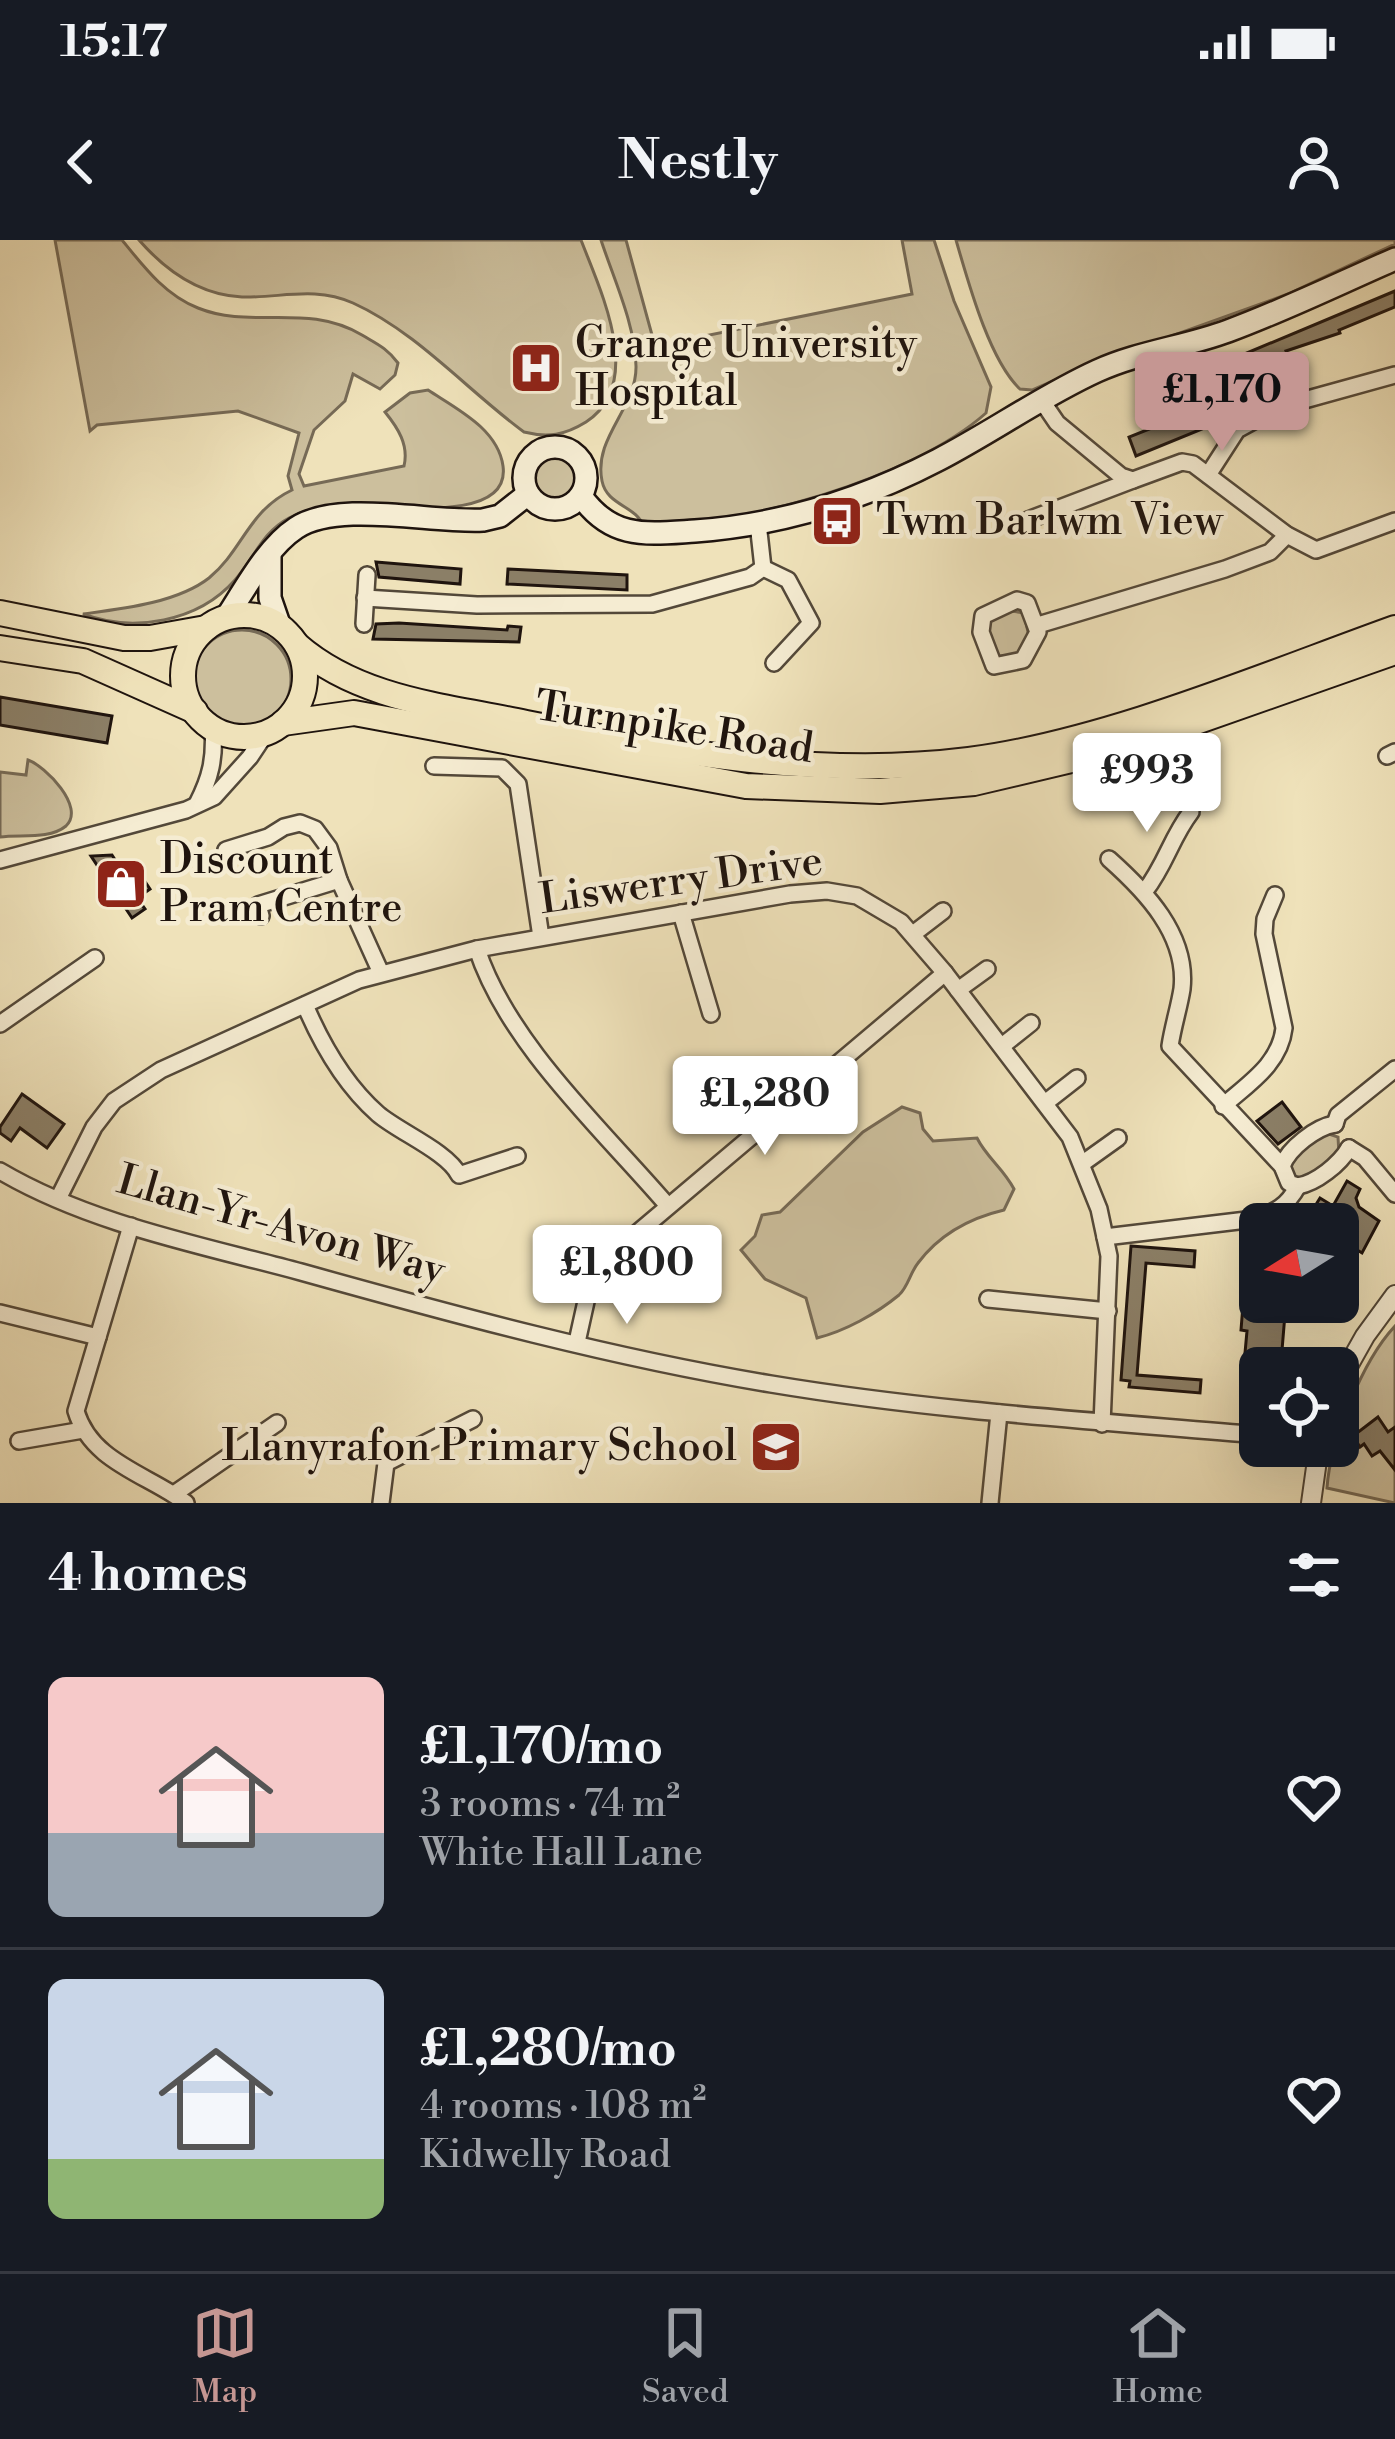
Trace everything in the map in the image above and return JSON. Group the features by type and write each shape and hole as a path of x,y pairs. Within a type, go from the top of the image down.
{"highway":[{"path":"0,613 124,638 151,638 245,615 289,636 304,665 305,687 297,707 274,728 238,737 83,661 0,648"},
{"path":"204,720 184,677 186,658 216,623"},
{"name":"Turnpike Road","path":"289,636 336,674 398,697 642,746 751,762 885,767 972,760 1024,750 1216,692 1395,628"},
{"name":"Turnpike Road","path":"274,728 354,713 746,786 880,791 974,783 1122,748 1395,652"}],"main road":[{"path":"581,496 615,528 635,532 723,529 807,512 891,483 1100,370 1224,333 1395,259"},
{"path":"561,447 585,467 587,478 574,503 546,508 528,494 524,478 540,451 561,447"},
{"path":"216,623 296,528 316,518 473,521 500,516 528,494"},
{"path":"270,556 270,598 289,636"}],"street":[{"path":"1208,475 1237,430 1279,407 1395,375"},
{"path":"1042,401 1058,423 1121,476 1133,480"},
{"path":"1028,520 1182,462 1316,550 1395,521"},
{"path":"758,523 763,568"},
{"path":"1038,625 1225,569 1270,552 1287,535"},
{"path":"365,598 477,605 652,604 750,578 763,568"},
{"path":"763,568 788,580 811,622 774,663"},
{"path":"364,624 367,575"},
{"path":"1017,600 1027,603 1038,625 1023,660 998,666 990,662 981,632 983,616 1017,600"},
{"path":"197,804 211,778 215,755 204,720"},
{"path":"0,860 157,820 214,797 274,728"},
{"path":"434,766 502,768 518,784 541,937"},
{"path":"1145,891 1167,862 1173,834 1191,812"},
{"path":"226,850 300,824 315,829 329,848 381,973"},
{"path":"1109,859 1145,891 1167,926 1182,970 1170,1046 1298,1186 1325,1172 1349,1148"},
{"path":"261,916 258,905 339,880"},
{"name":"Liswerry Drive","path":"59,1197 94,1127 114,1101 161,1070 381,973 541,937 826,891 874,903 913,934 1046,1103 1083,1163 1105,1237 1108,1310 1102,1424"},
{"path":"1223,1106 1274,1060 1283,1040 1264,934 1275,895"},
{"path":"913,934 943,911"},
{"path":"681,913 712,1014"},
{"path":"477,949 493,993 516,1029 668,1206"},
{"path":"0,1024 94,958"},
{"path":"958,990 987,969"},
{"path":"578,1342 589,1288 600,1269 945,973"},
{"path":"305,1005 326,1048 365,1102 411,1139 449,1160 459,1175 517,1156"},
{"path":"1002,1046 1031,1023"},
{"path":"1335,1124 1338,1115 1395,1069"},
{"path":"1046,1103 1077,1078"},
{"path":"1282,1166 1290,1152 1325,1125 1335,1124 1345,1132 1349,1148 1395,1194"},
{"path":"1083,1163 1118,1138"},
{"name":"Llan-Yr-Avon Way","path":"0,1171 131,1226 397,1299 766,1383 999,1413 1239,1434"},
{"path":"1105,1237 1255,1219 1290,1201 1298,1186"},
{"path":"131,1226 78,1395 76,1411 82,1430 95,1448 180,1499 277,1423"},
{"path":"1358,1347 1395,1295"},
{"path":"988,1299 1108,1310"},
{"path":"0,1312 98,1337"},
{"path":"990,1503 999,1413"},
{"path":"381,1503 386,1463 473,1419"},
{"path":"19,1442 82,1430"},
{"path":"1311,1503 1316,1467"}],"shaded area":[{"path":"55,240 122,240 165,288 198,308 239,317 300,318 341,325 390,354 398,363 395,375 380,389 353,374 345,401 314,430 299,474 304,486 404,466 401,437 385,412 410,393 428,390 474,421 493,441 503,466 501,484 489,497 470,504 422,508 342,505 306,511 272,531 235,580 203,606 143,623 83,614 165,599 209,578 265,509 292,490 288,476 299,433 238,411 97,425 90,431"},
{"path":"139,240 581,240 613,335 613,384 604,405 586,422 549,435 524,432 399,330 353,303 311,294 242,297 212,292 172,271"},
{"path":"601,240 626,240 655,346 912,294 902,240 934,240 991,387 986,413 915,459 824,494 728,518 644,527 610,496 602,481 604,450 630,396 636,366 628,318"},
{"path":"956,240 1395,240 1395,244 1288,294 1032,390 1020,389 999,359"},
{"path":"555,455 571,462 578,478 571,494 555,501 539,494 532,478 539,462"},
{"path":"1012,611 1024,613 1029,637 1018,656 996,656 986,627 991,619"},
{"path":"242,630 261,634 276,645 287,660 291,679 287,698 276,713 261,724 242,728 223,724 208,713 197,698 193,679 197,660 208,645 223,634"},
{"path":"28,760 61,788 71,818 51,833 0,837 0,772 26,775"},
{"path":"902,1107 920,1113 923,1129 933,1141 977,1138 1014,1189 1004,1210 967,1223 936,1244 890,1302 817,1338 806,1298 765,1279 741,1250 755,1236 762,1215 780,1212 863,1132"},
{"path":"1326,1133 1338,1137 1339,1154 1303,1180 1294,1181 1286,1162"},
{"path":"1395,1326 1395,1503 1327,1488 1329,1467 1359,1467 1359,1385"}],"building":[{"path":"1395,291 1395,307 1286,351 1289,358 1275,364 1273,359 1239,373 1241,378 1227,384 1218,365"},
{"path":"1222,400 1229,418 1136,456 1129,437"},
{"path":"376,562 461,569 460,584 379,577"},
{"path":"508,569 627,575 627,590 507,584"},
{"path":"376,624 521,627 519,642 373,639"},
{"path":"0,697 112,716 107,743 0,725"},
{"path":"112,855 123,872 134,865 150,889 137,898 145,909 132,918 91,856"},
{"path":"22,1094 64,1124 47,1148 20,1128 11,1141 0,1133"},
{"path":"1282,1102 1301,1127 1278,1144 1257,1121"},
{"path":"1347,1181 1360,1189 1358,1203 1335,1203"},
{"path":"1359,1207 1379,1221 1359,1251"},
{"path":"1131,1246 1195,1251 1194,1267 1146,1263 1137,1375 1201,1380 1200,1393 1129,1387 1130,1381 1121,1380"},
{"path":"1242,1323 1284,1323 1282,1347 1246,1347 1247,1331 1241,1330"},
{"path":"1378,1417 1388,1432 1395,1427 1395,1470 1380,1451 1372,1456 1364,1444 1360,1447 1359,1431"}],"place":[{"name":"Grange University Hospital","path":"536,368"},
{"name":"Twm Barlwm View","path":"837,521"},
{"name":"Discount Pram Centre","path":"121,884"},
{"name":"Llanyrafon Primary School","path":"776,1447"}]}
